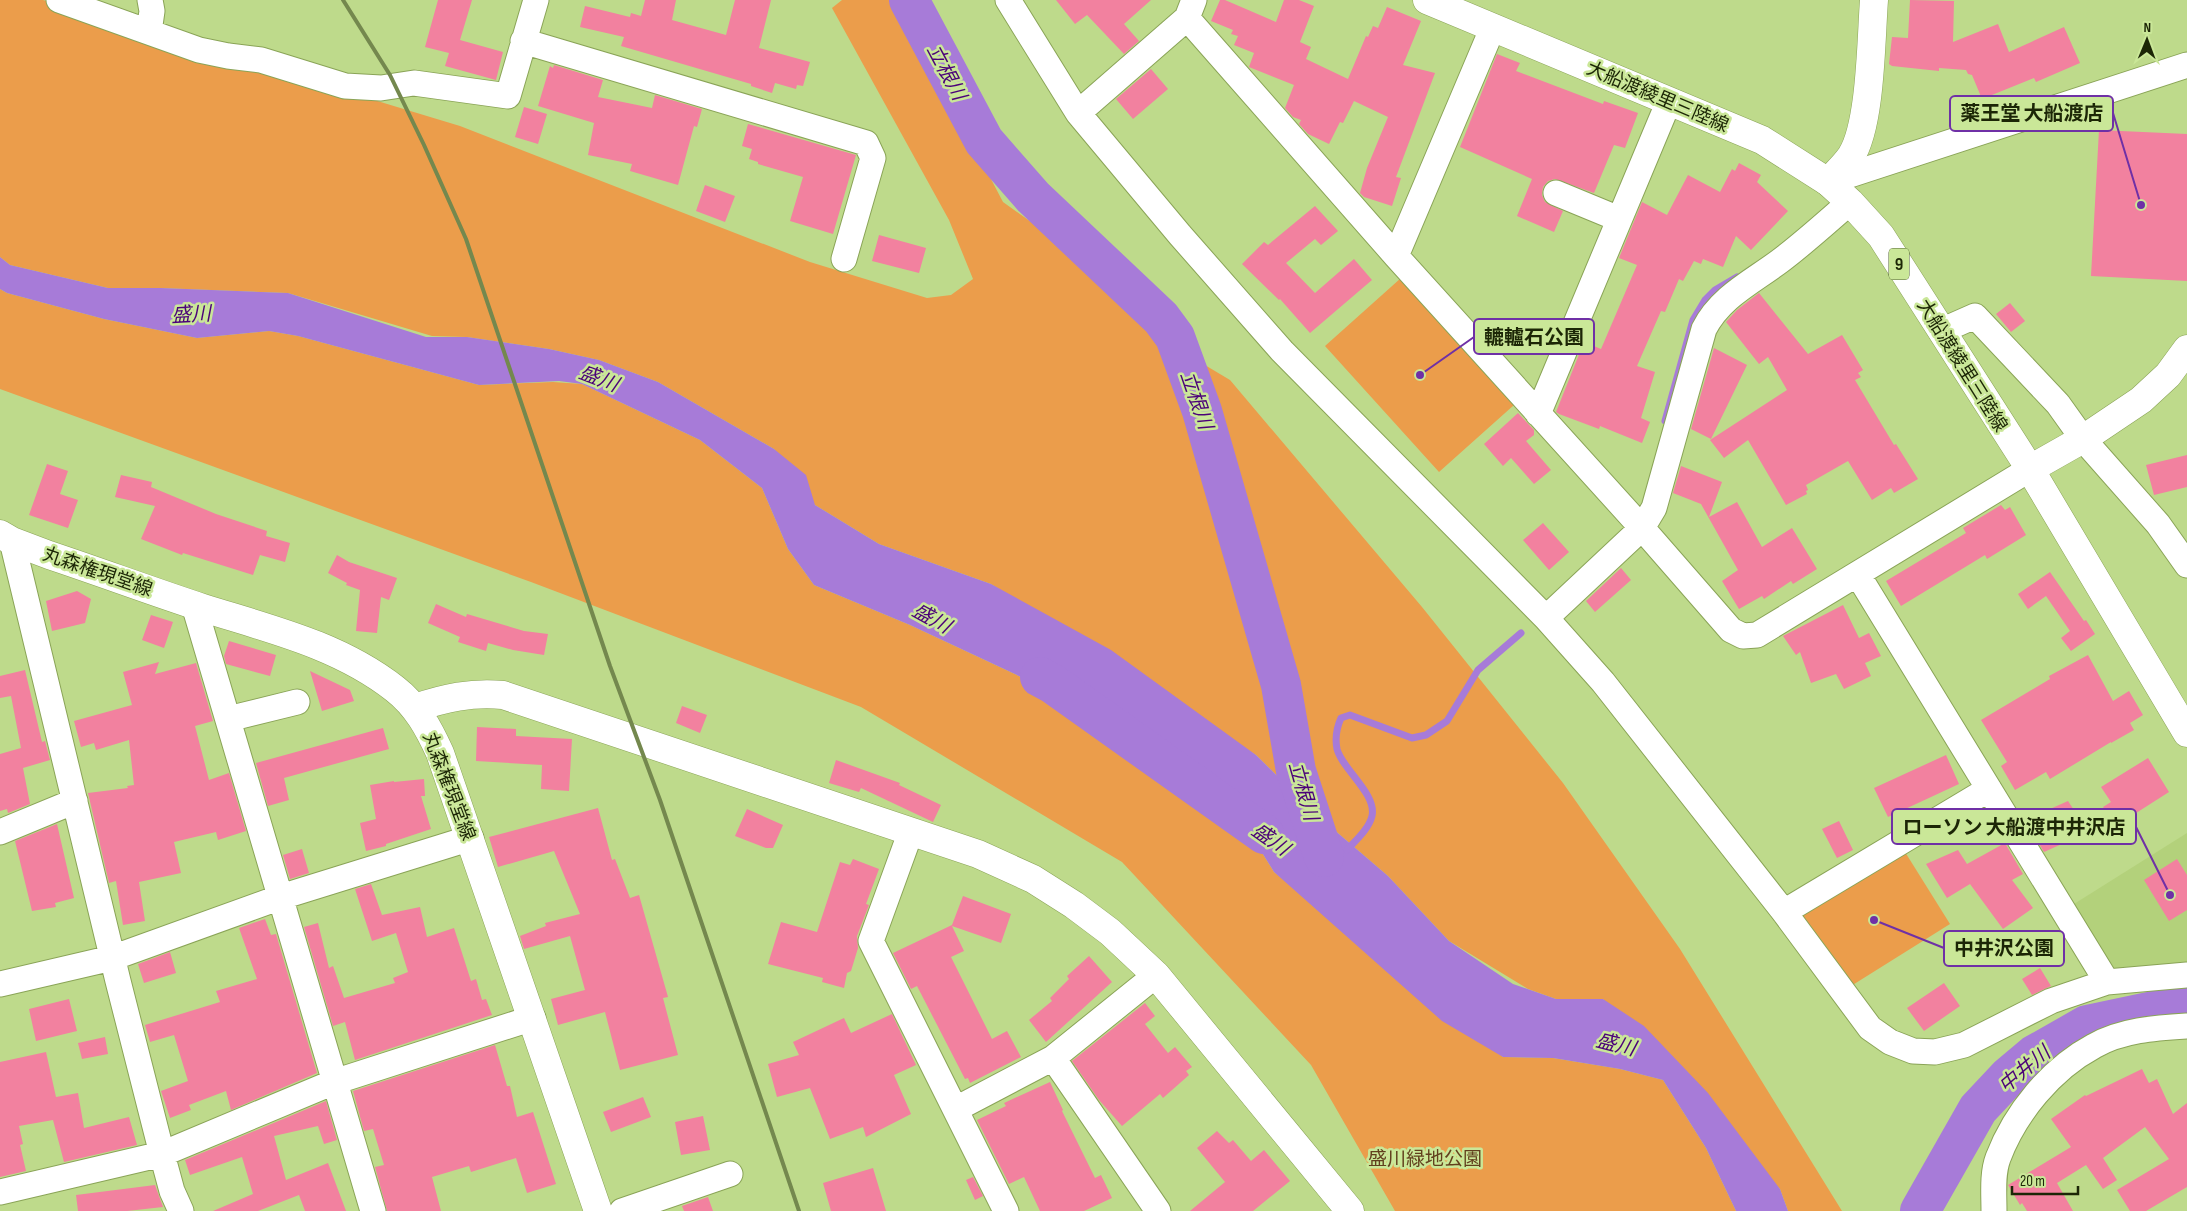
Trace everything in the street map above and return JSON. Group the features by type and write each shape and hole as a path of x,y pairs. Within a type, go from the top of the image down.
{"main road":[{"name":"大船渡綾里三陸線","path":"1428,0 1762,140 1828,182 1850,202 1881,236 2030,469 2187,733"},
{"path":"1828,182 1851,156 1859,139 1865,110 1874,0"},
{"path":"2030,469 2083,439 2141,400 2168,375 2187,349"},
{"name":"丸森権現堂線","path":"6,537 194,605 321,646 367,670 396,689 415,708 427,725 440,753 471,838 598,1211"},
{"path":"415,708 449,697 483,693 503,695 978,854 1033,879 1074,905 1110,932 1156,975 1350,1211"}],"street":[{"path":"59,0 199,50 261,60 345,86 381,88 414,83 508,96 522,41 536,0"},
{"path":"149,32 152,11 150,0"},
{"path":"1008,0 1078,113 1195,253 1282,351 1546,618 1603,682 1784,912 1870,1028 1890,1042 1913,1051 1935,1052 1964,1045 2051,1001 2107,982 2187,975"},
{"path":"1078,113 1190,9 1396,256 1642,528 1731,630 1743,636 1757,635 1858,576 2030,469"},
{"path":"1396,256 1493,28"},
{"path":"522,41 866,143 873,158 844,259"},
{"path":"1828,182 2187,65"},
{"path":"1538,414 1669,101"},
{"path":"1556,193 1619,219"},
{"path":"1546,618 1642,528 1654,508 1704,329 1712,314 1724,301 1781,260 1850,202"},
{"path":"1942,331 1975,316 2058,404 2083,439 2158,524 2187,565"},
{"path":"6,537 75,801 112,958 162,1154 172,1192 181,1211"},
{"path":"1858,576 2107,982"},
{"path":"194,605 373,1211"},
{"path":"228,719 297,702"},
{"path":"1784,912 1989,789"},
{"path":"0,832 75,801"},
{"path":"910,831 872,942 1006,1211"},
{"path":"0,984 112,958 281,897 471,838"},
{"path":"956,1109 1053,1058 1156,975"},
{"path":"0,1192 162,1154 334,1082 533,1018"},
{"path":"1994,1211 1993,1186 1998,1159 2025,1109 2045,1084 2069,1062 2094,1045 2144,1029 2187,1026"},
{"path":"1053,1058 1158,1211"},
{"path":"622,1211 730,1174"}],"shaded area":[{"path":"2187,833 2187,965 2112,971 2074,904"}],"green space":[{"path":"0,0 43,0 460,126 810,262 927,298 951,295 973,279 949,220 832,8 842,0 897,0 1003,202 1072,251 1168,343 1230,380 1422,607 1563,783 1680,949 1842,1211 1788,1211 1780,1189 1603,999 1556,999 1528,989 1449,941 1388,876 1318,816 1256,755 991,584 879,544 815,505 774,449 658,382 599,360 549,349 467,337 432,336 288,293 108,288 10,265 0,257"},
{"path":"1401,278 1514,405 1439,472 1325,346"},
{"name":"盛川緑地公園","path":"0,289 7,293 104,319 197,338 269,331 298,336 479,385 553,382 582,384 700,440 762,488 788,549 814,585 910,625 1115,721 1176,756 1251,835 1274,872 1503,1057 1553,1058 1620,1069 1663,1080 1706,1148 1736,1211 1395,1211 1311,1065 1122,862 861,707 531,582 0,389"},
{"path":"1905,852 1950,924 1851,986 1798,917"}],"water":[{"path":"0,257 10,265 108,288 288,293 426,337 467,337 549,349 599,360 658,382 774,449 806,475 815,505 879,544 991,584 1111,650 1256,755 1318,816 1388,876 1449,941 1513,984 1556,999 1603,999 1644,1026 1708,1093 1780,1189 1788,1211 1736,1211 1706,1148 1663,1080 1620,1069 1553,1058 1503,1057 1442,1021 1274,872 1251,835 1176,756 1115,721 910,625 814,585 788,549 762,488 700,440 582,384 559,381 479,385 298,336 269,331 197,338 104,319 7,293 0,289"}],"building":[{"path":"438,0 472,0 460,40 503,52 496,80 445,66 449,53 425,47"},
{"path":"645,0 676,0 672,20 726,35 735,0 771,0 759,48 810,62 803,86 797,85 796,89 775,83 772,93 751,86 751,84 621,46 624,37 580,27 585,6 630,17 631,13 641,16"},
{"path":"1056,0 1151,0 1124,24 1139,41 1124,54 1087,15 1075,24"},
{"path":"1220,0 1225,0 1276,22 1284,0 1299,0 1314,6 1300,42 1311,47 1306,59 1348,79 1366,36 1368,37 1373,26 1378,28 1387,7 1421,21 1403,65 1435,73 1396,177 1401,178 1392,206 1364,197 1360,193 1367,168 1388,117 1354,101 1343,123 1340,122 1329,144 1308,134 1299,124 1301,120 1293,117 1285,108 1294,85 1249,67 1254,53 1234,45 1238,36 1231,34 1233,30 1211,21"},
{"path":"1910,0 1954,1 1953,42 1998,24 2009,52 2064,27 2080,63 2036,82 2034,78 1982,99 1972,75 1968,74 1966,70 1939,68 1939,71 1892,66 1889,64 1892,37 1908,38"},
{"path":"1497,54 1520,63 1516,71 1603,104 1604,101 1638,113 1625,148 1614,145 1594,193 1555,179 1548,181 1543,187 1542,195 1545,202 1563,211 1554,232 1517,216 1532,179 1460,147"},
{"path":"554,65 603,80 598,97 652,108 655,95 702,109 697,127 694,126 678,185 630,171 632,164 588,155 594,123 538,106 550,66 553,68"},
{"path":"1151,69 1168,89 1133,119 1116,99"},
{"path":"524,107 547,114 538,144 515,137"},
{"path":"748,124 856,155 833,234 790,221 803,177 758,164 758,162 749,159 752,149 742,146"},
{"path":"2099,130 2187,134 2187,281 2091,276"},
{"path":"1739,163 1761,175 1757,182 1788,211 1751,250 1736,236 1723,267 1703,259 1701,264 1694,261 1683,281 1679,279 1665,312 1661,311 1637,366 1655,372 1641,418 1650,422 1642,443 1600,426 1599,429 1556,412 1584,342 1601,349 1637,265 1619,258 1642,202 1667,215 1688,175 1720,192 1732,169 1735,171"},
{"path":"705,185 735,196 725,222 696,211"},
{"path":"1315,206 1338,231 1321,245 1315,239 1286,263 1315,293 1354,259 1372,280 1310,333 1280,299 1242,264 1264,242 1268,245"},
{"path":"879,235 926,248 919,273 872,261"},
{"path":"1759,293 1808,354 1842,335 1863,370 1858,373 1861,377 1855,380 1894,445 1896,444 1918,479 1894,493 1891,488 1872,500 1848,461 1806,485 1807,494 1786,505 1748,440 1724,458 1710,440 1787,390 1768,357 1759,364 1726,322 1737,310"},
{"path":"2010,303 2025,321 2011,332 1996,314"},
{"path":"1714,348 1747,365 1711,439 1691,429"},
{"path":"1518,413 1534,430 1534,435 1526,441 1551,470 1534,484 1511,458 1503,466 1484,444"},
{"path":"2187,455 2187,487 2154,495 2146,465"},
{"path":"47,464 68,471 60,494 78,500 68,528 29,515"},
{"path":"1681,466 1722,482 1709,517 1737,502 1762,547 1792,528 1817,569 1793,584 1791,581 1764,599 1762,596 1739,609 1722,581 1738,570 1701,504 1673,493"},
{"path":"121,475 152,482 151,487 216,514 267,531 266,536 290,543 285,562 260,555 253,575 183,553 182,555 141,539 155,506 115,497"},
{"path":"2001,505 2005,510 2010,507 2026,535 1987,559 1985,555 1901,606 1886,581 1966,533 1963,528"},
{"path":"1543,523 1569,552 1549,570 1523,540"},
{"path":"337,555 349,562 397,578 389,600 381,597 377,633 356,631 360,590 346,585 347,583 328,573"},
{"path":"1621,568 1631,580 1595,612 1586,601"},
{"path":"2050,572 2095,634 2071,651 2061,638 2070,631 2046,596 2028,609 2018,594"},
{"path":"77,591 91,599 85,623 52,631 46,601"},
{"path":"436,604 466,617 467,614 524,631 548,634 544,655 513,650 488,643 486,651 458,642 460,637 428,623"},
{"path":"1843,605 1859,638 1869,633 1881,656 1865,663 1871,676 1844,689 1836,674 1811,683 1800,652 1796,655 1783,636"},
{"path":"151,615 173,622 164,648 142,640"},
{"path":"229,641 276,655 270,676 226,664 224,656"},
{"path":"2088,655 2113,701 2129,691 2143,715 2130,723 2134,730 2050,779 2046,772 2015,790 2001,766 2007,762 1981,720 2050,679 2049,676"},
{"path":"159,662 155,674 196,663 213,721 195,726 209,780 229,773 246,831 218,840 216,832 174,842 181,873 139,882 145,921 123,925 116,881 109,883 88,793 128,788 127,786 134,785 129,740 96,750 94,743 81,747 74,721 132,705 123,672"},
{"path":"25,670 42,742 45,741 50,760 23,768 30,804 8,813 7,809 0,811 0,754 21,748 11,696 0,698 0,676"},
{"path":"310,671 350,690 354,701 322,711"},
{"path":"682,706 707,715 700,733 676,723"},
{"path":"477,727 516,729 516,736 572,739 569,791 541,789 542,765 476,761"},
{"path":"383,728 389,749 284,778 289,800 268,806 256,763"},
{"path":"1946,755 1959,784 1888,817 1874,788"},
{"path":"2148,758 2169,792 2122,822 2120,820 2113,823 2103,807 2111,802 2101,787"},
{"path":"836,760 900,783 899,785 941,805 933,822 861,788 859,792 829,783"},
{"path":"424,779 425,796 421,796 431,829 386,844 386,846 366,851 360,823 376,819 370,785"},
{"path":"2068,801 2084,825 2063,840 2064,843 2044,852 2025,820"},
{"path":"598,808 612,860 615,859 630,898 639,895 668,997 663,998 678,1055 620,1070 605,1012 558,1025 551,999 585,990 570,936 524,949 520,936 546,926 545,923 580,914 554,851 498,867 489,837"},
{"path":"747,809 783,825 773,848 766,848 735,836"},
{"path":"1839,821 1853,850 1837,858 1822,829"},
{"path":"57,824 74,898 55,903 56,907 32,911 15,841"},
{"path":"2005,843 2023,874 2012,880 2033,908 2003,929 1970,884 1947,898 1926,864 1958,850 1967,864"},
{"path":"302,849 309,873 290,879 283,855"},
{"path":"853,859 879,869 866,904 869,905 857,936 858,948 851,971 847,973 844,988 822,982 823,978 768,964 781,922 817,932 840,862 850,865"},
{"path":"2177,859 2187,875 2187,910 2169,921 2144,880"},
{"path":"371,884 382,915 420,907 427,937 454,928 471,981 476,979 482,1000 486,999 492,1015 355,1060 345,1022 333,1026 304,927 318,923 329,968 333,966 344,998 395,983 393,978 408,972 396,933 372,941 355,889"},
{"path":"963,896 1011,914 1001,943 952,926 964,951 951,957 992,1039 1007,1031 1021,1057 970,1083 968,1078 965,1079 917,986 911,989 893,953 952,925"},
{"path":"265,919 271,935 276,934 317,1073 231,1110 226,1091 189,1105 191,1110 170,1118 161,1091 188,1081 174,1035 150,1042 145,1025 220,1002 216,991 257,979 239,928"},
{"path":"170,952 176,973 144,983 138,964"},
{"path":"1089,956 1112,982 1046,1042 1029,1020 1052,1001 1050,998 1069,979 1067,976"},
{"path":"2040,968 2051,986 2032,995 2022,979"},
{"path":"1944,983 1960,1006 1924,1031 1907,1008"},
{"path":"69,999 77,1031 36,1041 29,1009"},
{"path":"1145,1003 1155,1016 1145,1024 1168,1053 1175,1047 1192,1067 1186,1071 1189,1075 1163,1098 1160,1094 1122,1126 1099,1100 1072,1061"},
{"path":"892,1014 916,1065 894,1075 911,1114 866,1137 863,1127 830,1139 810,1088 777,1097 768,1064 799,1055 793,1042 844,1018 851,1033"},
{"path":"105,1037 108,1054 82,1059 78,1043"},
{"path":"495,1045 507,1086 510,1086 517,1117 533,1112 556,1184 527,1193 516,1158 471,1172 469,1166 432,1177 441,1211 387,1211 375,1167 384,1165 373,1129 364,1131 353,1091"},
{"path":"46,1052 56,1097 78,1093 84,1128 129,1117 137,1145 64,1162 53,1120 19,1126 23,1144 20,1145 26,1171 0,1177 0,1062"},
{"path":"2142,1069 2149,1083 2157,1079 2173,1114 2187,1103 2187,1187 2146,1211 2130,1211 2117,1190 2169,1159 2145,1127 2103,1158 2117,1180 2103,1189 2086,1165 2057,1183 2073,1211 2027,1211 2022,1203 2020,1205 2008,1185 2071,1147 2051,1119 2085,1095"},
{"path":"1050,1082 1095,1178 1101,1175 1112,1198 1084,1211 1040,1211 1024,1177 1009,1184 977,1120 1006,1106 1004,1103"},
{"path":"643,1097 651,1117 611,1132 603,1112"},
{"path":"326,1101 337,1140 324,1144 318,1126 274,1136 286,1180 328,1163 346,1211 305,1211 299,1195 258,1211 213,1211 253,1194 242,1157 190,1175 185,1160"},
{"path":"703,1116 710,1150 681,1155 675,1122"},
{"path":"1217,1131 1229,1143 1233,1140 1251,1161 1264,1150 1290,1181 1253,1211 1190,1211 1225,1182 1197,1148"},
{"path":"873,1168 886,1211 831,1211 823,1183"},
{"path":"973,1177 983,1196 975,1200 966,1180"},
{"path":"155,1185 163,1207 127,1211 78,1211 76,1195"},
{"path":"708,1197 713,1211 684,1211 682,1206"}],"waterway":[{"name":"立根川","path":"909,0 984,141 1033,197 1161,318 1175,337 1202,411 1281,685 1296,771 1324,857"},
{"path":"1665,421 1693,320 1705,300 1715,290 1737,277"},
{"path":"1347,850 1368,826 1372,816 1372,808 1364,790 1345,765 1337,749 1338,725 1341,718 1350,715 1412,738 1426,735 1447,721 1478,670 1521,633"},
{"name":"盛川","path":"1040,677 1053,684 1264,834"},
{"name":"中井川","path":"1920,1211 1978,1109 2009,1076 2034,1055 2087,1025 2158,1010 2187,1008"}],"railway":[{"path":"343,0 390,75 466,239 610,666 660,800 799,1211"}],"place":[{"name":"薬王堂 大船渡店","path":"2141,205"},
{"name":"轆轤石公園","path":"1420,375"},
{"name":"ローソン 大船渡中井沢店","path":"2170,895"},
{"name":"中井沢公園","path":"1874,920"}]}
